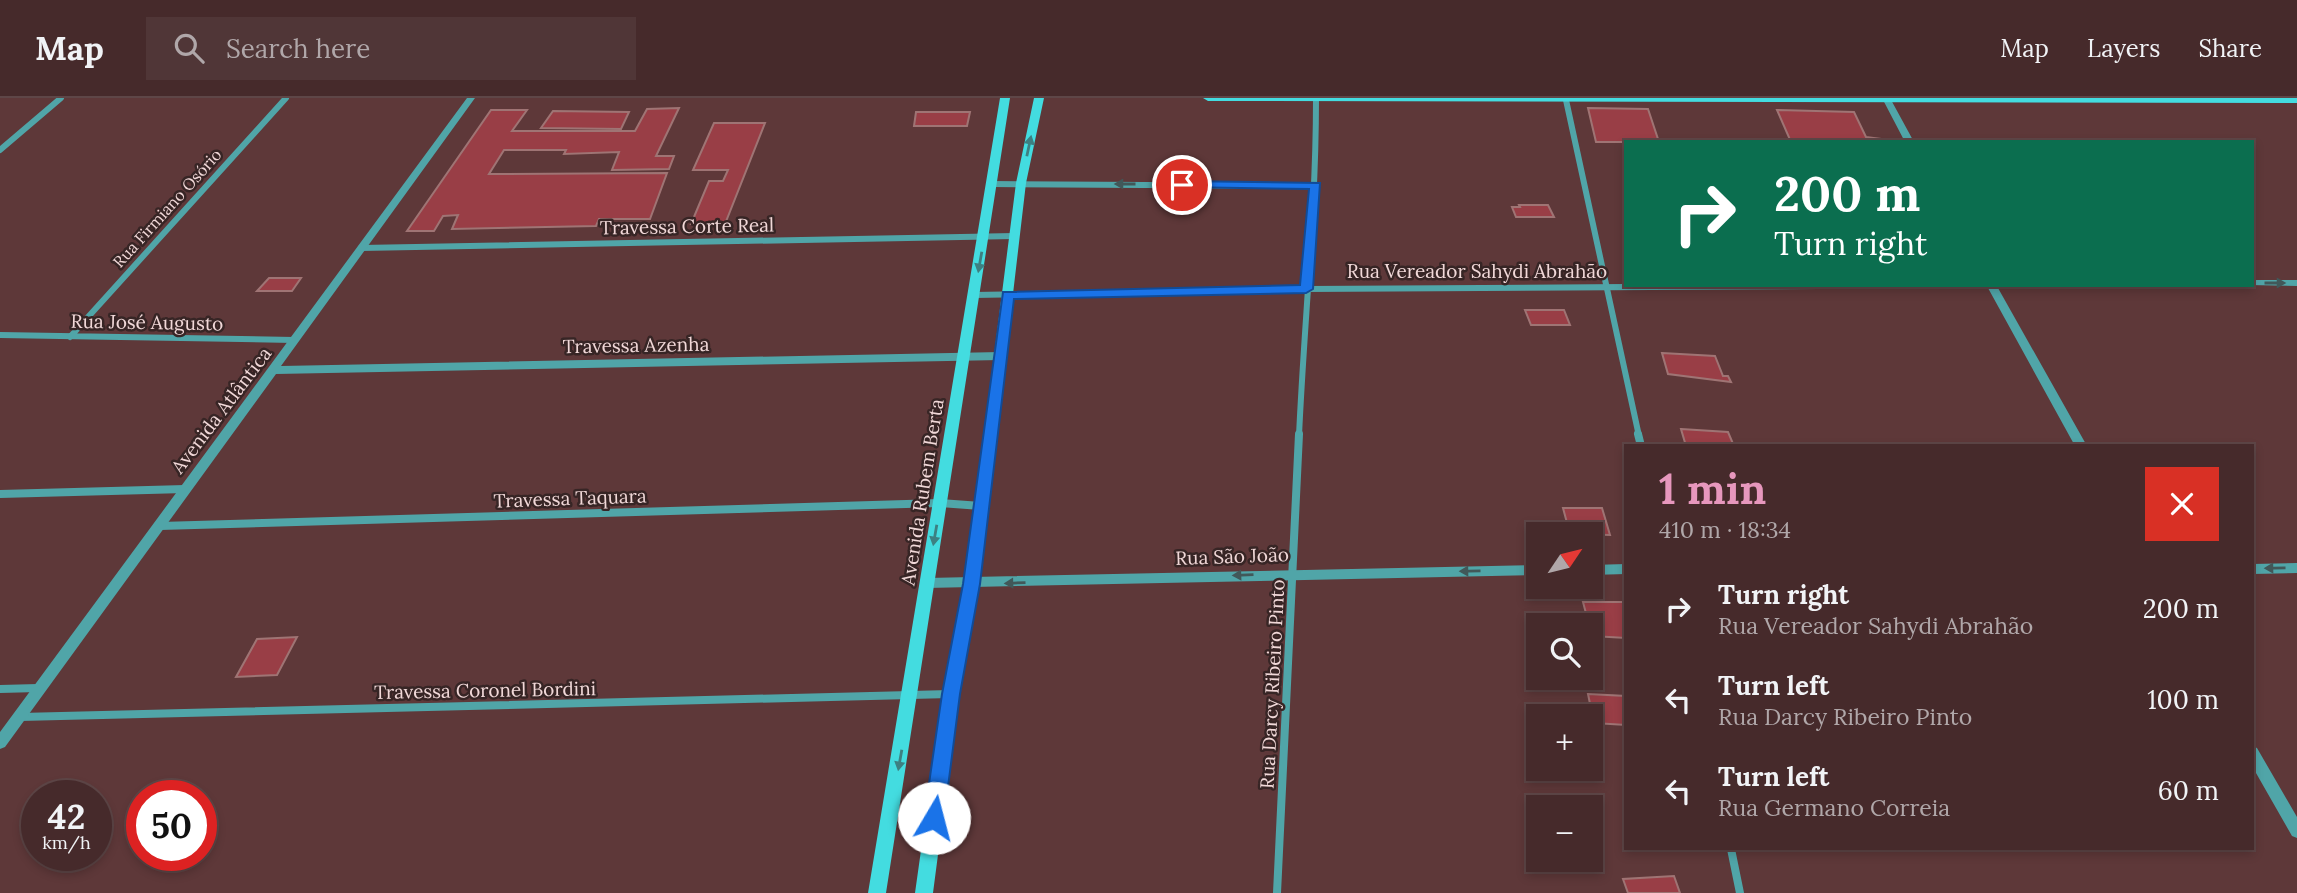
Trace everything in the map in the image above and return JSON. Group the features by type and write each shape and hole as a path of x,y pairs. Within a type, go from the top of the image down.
{"main road":[{"name":"Avenida Rubem Berta","path":"877,893 911,695 1004,98"},
{"path":"924,893 951,694 972,584 1021,183 1039,98"},
{"path":"1208,98 2297,100"}],"street":[{"path":"0,150 61,98"},
{"name":"Rua Firmiano Osório","path":"70,337 286,98"},
{"name":"Avenida Atlântica","path":"0,743 471,98"},
{"name":"Rua Darcy Ribeiro Pinto","path":"1277,893 1306,289 1316,186 1316,98"},
{"path":"1566,99 1641,444"},
{"path":"1886,99 1909,140"},
{"path":"991,184 1316,186"},
{"name":"Travessa Corte Real","path":"361,248 1014,236"},
{"path":"2254,284 2297,283"},
{"name":"Rua Vereador Sahydi Abrahão","path":"974,295 1306,289 1734,287"},
{"path":"1992,287 2080,444"},
{"name":"Rua José Augusto","path":"0,335 294,341"},
{"name":"Travessa Azenha","path":"272,370 1000,355"},
{"path":"0,494 185,489"},
{"name":"Travessa Taquara","path":"160,526 940,503 981,506"},
{"path":"2254,569 2297,568"},
{"path":"1603,570 1624,569"},
{"name":"Rua São João","path":"927,583 972,584 1293,573 1526,570"},
{"path":"0,689 38,688"},
{"name":"Travessa Coronel Bordini","path":"20,717 951,694"},
{"path":"2254,756 2297,831"},
{"path":"1731,850 1740,893"}],"building":[{"path":"679,108 656,156 674,156 669,169 612,170 619,152 564,154 566,150 504,150 489,174 667,173 650,219 599,219 596,226 452,229 458,215 443,216 434,231 407,231 491,110 527,110 512,131 635,131 647,109"},
{"path":"1588,108 1648,109 1658,140 1624,140 1596,142"},
{"path":"1777,110 1854,112 1866,137 1882,140 1790,140"},
{"path":"553,111 629,112 621,129 541,128"},
{"path":"916,112 970,112 967,126 914,126"},
{"path":"714,123 765,123 725,224 691,224 709,181 723,181 728,170 693,170"},
{"path":"1519,205 1548,205 1554,217 1516,217 1512,207 1520,207"},
{"path":"269,278 301,278 292,291 257,291"},
{"path":"1525,310 1564,310 1570,325 1531,325"},
{"path":"1662,353 1715,356 1723,376 1728,376 1731,382 1668,374"},
{"path":"1681,429 1728,432 1733,444 1685,444"},
{"path":"1563,508 1602,508 1610,535 1603,535 1603,522 1567,522"},
{"path":"1583,602 1624,602 1624,638 1603,637 1603,613 1586,613"},
{"path":"297,637 277,675 236,677 257,639"},
{"path":"1588,694 1624,696 1624,725 1603,724 1603,704 1590,704"},
{"path":"1674,876 1680,893 1628,893 1623,879"}],"route":[{"path":"934,818 951,694 972,584 1008,295 1306,289 1316,186 1182,185"}]}
